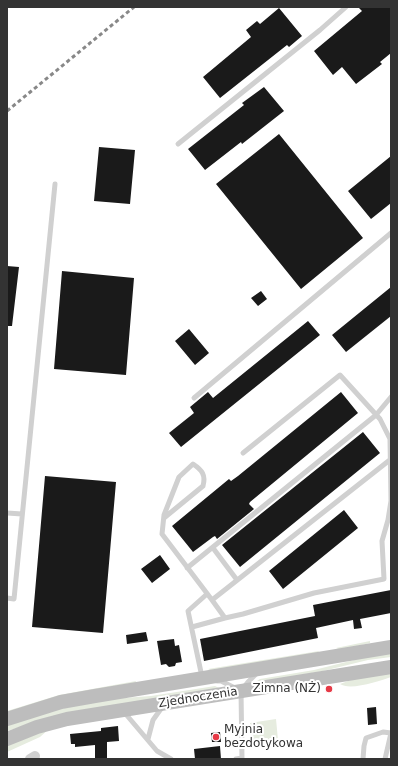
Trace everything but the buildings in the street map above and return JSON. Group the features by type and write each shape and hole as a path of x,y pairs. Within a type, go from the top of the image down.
{"main road":[{"name":"Zjednoczenia","path":"7,719 61,702 391,647"},
{"name":"Zjednoczenia","path":"7,739 37,727 67,719 391,667"}],"lane":[{"path":"178,144 320,30 346,7"},
{"path":"7,598 14,599 55,184"},
{"path":"194,398 391,233"},
{"path":"192,628 224,618 249,613 314,593 384,579 382,541 388,520 391,500 390,439 380,419 340,375 243,453"},
{"path":"187,568 376,415 391,397"},
{"path":"212,600 391,459"},
{"path":"164,518 203,486 205,479 203,473 193,464 179,477 164,518 162,534 224,618"},
{"path":"7,514 22,514"},
{"path":"212,548 237,580"},
{"path":"207,594 188,611 192,628 196,679 221,682 241,691"},
{"path":"236,759 242,758 241,691 253,677 267,668"},
{"path":"148,739 153,720 164,703"},
{"path":"122,710 157,751 171,759"},
{"path":"363,759 366,738 383,732 391,733 384,759"}],"shaded area":[{"path":"370,641 370,643 341,650 336,648"},
{"path":"319,651 316,655 212,671 208,669"},
{"path":"391,653 391,657 368,660 323,671 254,683 260,679 314,670 370,656"},
{"path":"391,672 391,677 365,685 345,686 340,684 356,678"},
{"path":"136,681 135,684 7,714 7,711 59,695"},
{"path":"215,686 219,688 43,720 7,731 7,724 40,713 109,699 151,696"},
{"path":"276,719 278,740 259,744 251,742 250,723"},
{"path":"49,729 40,737 7,752 7,744"}],"railway":[{"path":"7,111 134,7"}],"place":[{"name":"Zimna (NŻ)","path":"329,689"},
{"name":"Myjnia bezdotykowa","path":"216,737"}]}
